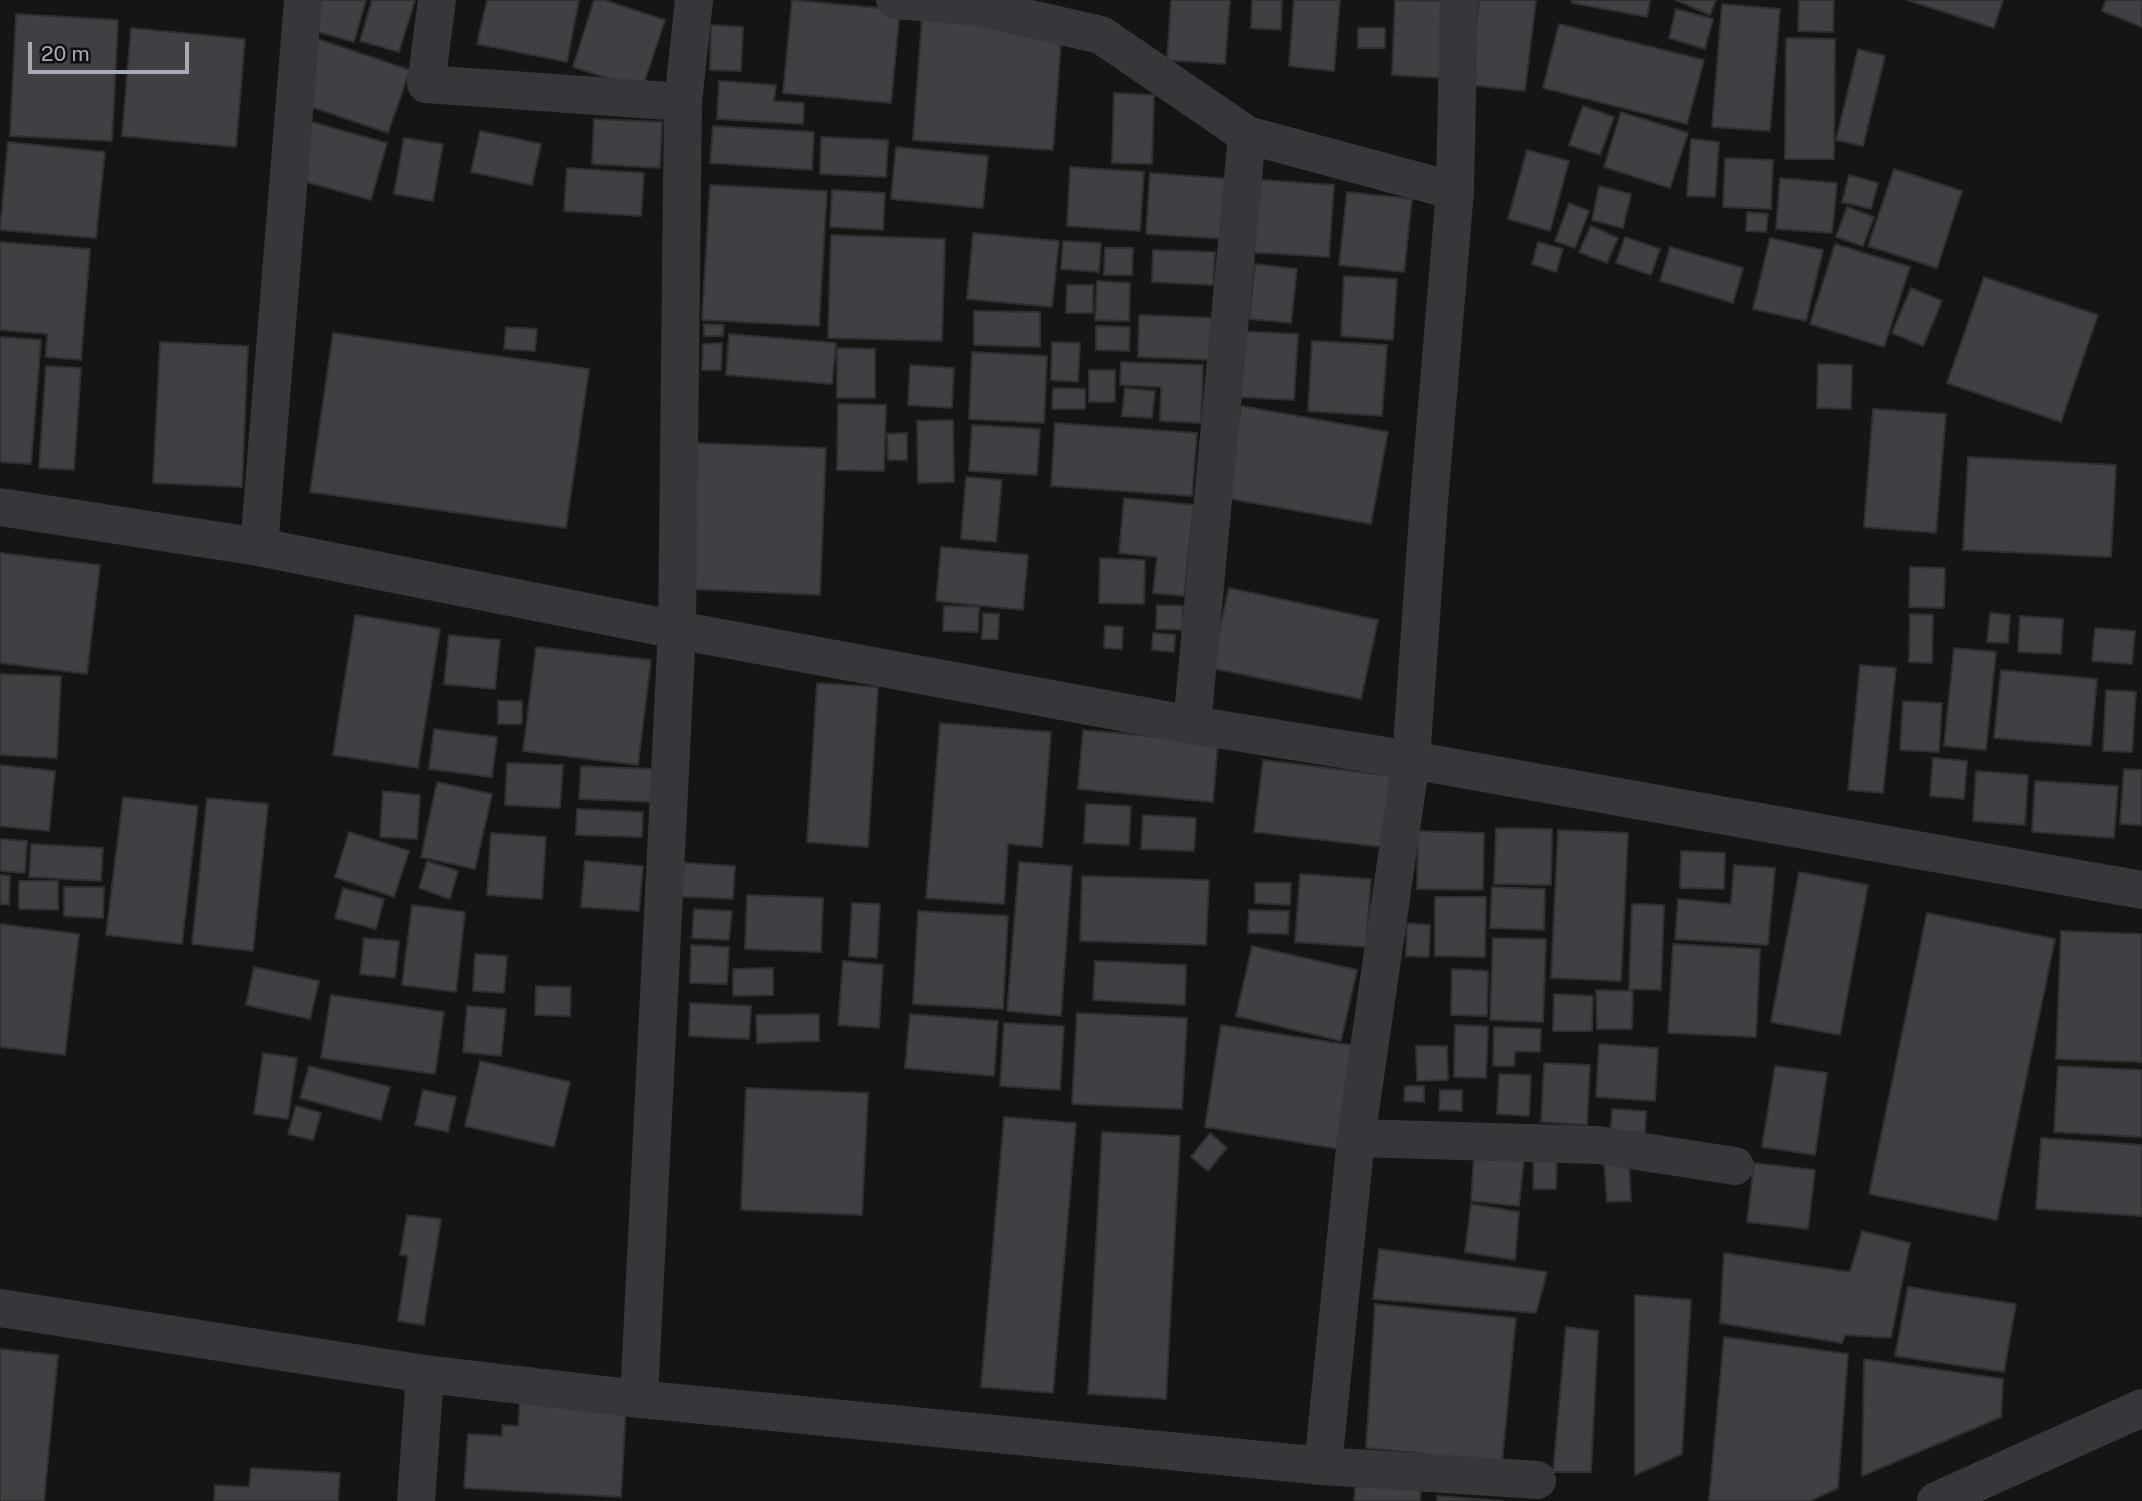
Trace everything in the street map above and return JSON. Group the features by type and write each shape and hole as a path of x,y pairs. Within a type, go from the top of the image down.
{"street":[{"path":"259,547 303,0"},
{"path":"437,0 426,84 683,102"},
{"path":"639,1399 677,630 683,102 694,0"},
{"path":"895,0 978,7 1101,35 1247,135 1455,191"},
{"path":"1323,1466 1356,1138 1411,760 1455,191 1459,0"},
{"path":"1192,725 1247,135"},
{"path":"0,508 259,547 677,630 1192,725 1411,760 2142,890"},
{"path":"1356,1138 1598,1145 1735,1166"},
{"path":"0,1308 425,1374 639,1399 1323,1466 1537,1480"},
{"path":"416,1501 425,1374"},
{"path":"1936,1501 2142,1408"}],"building":[{"path":"317,0 366,0 354,42 308,29"},
{"path":"372,0 415,0 399,52 360,41"},
{"path":"487,0 579,0 567,62 477,44"},
{"path":"594,0 604,0 665,20 642,89 573,67"},
{"path":"792,0 900,10 891,103 783,93"},
{"path":"1171,0 1230,0 1225,64 1167,60"},
{"path":"1252,0 1282,0 1281,30 1251,28"},
{"path":"1294,0 1340,0 1334,71 1289,66"},
{"path":"1395,0 1446,1 1442,78 1392,75"},
{"path":"1479,0 1536,0 1525,91 1470,85"},
{"path":"1572,0 1650,0 1647,17 1572,3"},
{"path":"1676,0 1716,0 1710,15"},
{"path":"1799,0 1834,0 1833,32 1798,31"},
{"path":"1907,0 2003,0 1994,28"},
{"path":"2106,0 2142,0 2142,27 2102,11"},
{"path":"1722,4 1780,9 1770,131 1712,127"},
{"path":"1676,9 1713,19 1705,49 1669,38"},
{"path":"16,14 118,20 112,141 10,136"},
{"path":"922,18 1062,28 1053,150 913,140"},
{"path":"1559,24 1704,60 1687,124 1543,88"},
{"path":"711,25 743,27 741,71 710,70"},
{"path":"131,28 245,39 236,147 122,136"},
{"path":"1358,28 1385,28 1385,48 1358,48"},
{"path":"1786,38 1835,39 1834,159 1785,159"},
{"path":"318,39 410,70 388,133 297,102"},
{"path":"1858,49 1885,56 1863,146 1836,140"},
{"path":"719,81 776,85 774,101 804,103 803,124 717,119"},
{"path":"1114,93 1154,95 1152,164 1112,163"},
{"path":"1583,106 1614,117 1600,155 1569,145"},
{"path":"1621,112 1688,133 1670,188 1604,167"},
{"path":"594,119 662,122 660,168 592,164"},
{"path":"308,121 387,143 371,200 292,178"},
{"path":"713,126 814,132 812,170 710,163"},
{"path":"480,131 541,144 532,185 471,172"},
{"path":"821,137 888,140 886,177 820,174"},
{"path":"404,138 443,144 433,201 394,194"},
{"path":"1691,139 1719,142 1715,197 1687,196"},
{"path":"8,142 105,152 96,238 0,230"},
{"path":"896,147 988,156 983,208 891,199"},
{"path":"1527,150 1569,161 1550,231 1508,219"},
{"path":"1725,158 1773,160 1771,209 1723,207"},
{"path":"1070,167 1144,172 1140,231 1067,226"},
{"path":"567,168 644,173 641,216 564,211"},
{"path":"1894,169 1962,191 1937,268 1868,246"},
{"path":"1150,173 1232,179 1228,239 1146,234"},
{"path":"1849,175 1878,183 1871,209 1842,202"},
{"path":"1780,178 1837,183 1832,233 1776,229"},
{"path":"1251,179 1334,185 1329,257 1246,252"},
{"path":"710,185 827,191 819,326 702,320"},
{"path":"1599,186 1631,194 1623,228 1592,220"},
{"path":"832,190 885,193 883,230 830,227"},
{"path":"1347,192 1412,199 1404,272 1339,265"},
{"path":"1569,203 1589,211 1575,248 1555,241"},
{"path":"1847,207 1874,217 1863,246 1836,237"},
{"path":"1747,212 1768,214 1766,232 1746,231"},
{"path":"1591,226 1618,238 1607,263 1579,252"},
{"path":"973,233 1059,241 1052,307 967,299"},
{"path":"831,235 945,239 942,341 828,338"},
{"path":"1625,237 1660,249 1651,275 1616,263"},
{"path":"1770,238 1823,250 1806,321 1753,309"},
{"path":"1063,241 1101,243 1099,272 1061,269"},
{"path":"0,242 90,249 81,360 46,357 47,334 0,330"},
{"path":"1538,242 1563,249 1556,272 1532,264"},
{"path":"1835,244 1910,267 1884,347 1810,324"},
{"path":"1670,247 1743,268 1733,303 1660,281"},
{"path":"1105,248 1133,248 1132,275 1104,275"},
{"path":"1153,250 1215,252 1213,285 1152,282"},
{"path":"1255,264 1297,269 1291,323 1249,319"},
{"path":"1344,276 1397,279 1393,340 1341,336"},
{"path":"1984,277 2098,315 2061,422 1947,383"},
{"path":"1097,281 1130,283 1129,321 1095,320"},
{"path":"1067,285 1093,285 1093,313 1066,313"},
{"path":"1911,288 1942,301 1923,346 1892,333"},
{"path":"974,311 1040,312 1040,347 974,345"},
{"path":"1139,315 1216,318 1215,360 1138,357"},
{"path":"704,324 724,325 723,336 704,336"},
{"path":"1096,326 1130,327 1129,351 1096,350"},
{"path":"506,327 537,329 535,351 504,349"},
{"path":"1240,331 1298,334 1294,400 1236,397"},
{"path":"333,333 589,369 566,528 310,492"},
{"path":"729,334 836,343 832,384 726,375"},
{"path":"0,337 41,340 31,464 0,462"},
{"path":"1312,341 1387,345 1382,416 1308,411"},
{"path":"160,342 248,346 242,487 153,483"},
{"path":"1052,342 1080,343 1078,382 1051,380"},
{"path":"722,343 721,370 702,370 703,344"},
{"path":"837,348 875,349 875,398 837,398"},
{"path":"972,352 1047,356 1044,423 969,419"},
{"path":"1121,362 1203,365 1201,423 1160,421 1161,387 1120,385"},
{"path":"1818,364 1852,365 1851,409 1817,408"},
{"path":"910,365 954,368 952,408 908,405"},
{"path":"46,366 81,368 74,470 39,468"},
{"path":"1089,370 1115,370 1115,402 1089,402"},
{"path":"1053,388 1085,389 1085,409 1052,409"},
{"path":"1125,388 1155,391 1152,418 1122,416"},
{"path":"838,404 886,405 884,471 837,470"},
{"path":"1241,406 1388,432 1371,524 1225,498"},
{"path":"1873,409 1946,414 1936,533 1864,527"},
{"path":"953,420 954,482 918,483 917,421"},
{"path":"1055,423 1197,433 1192,496 1051,486"},
{"path":"972,425 1040,429 1037,475 969,471"},
{"path":"907,433 907,460 888,460 887,434"},
{"path":"694,443 826,448 820,595 688,589"},
{"path":"1968,457 2116,465 2111,557 1963,550"},
{"path":"966,477 1002,480 996,542 961,539"},
{"path":"1124,498 1194,505 1184,596 1153,593 1157,557 1119,553"},
{"path":"941,547 1028,555 1023,610 936,601"},
{"path":"0,553 100,565 87,674 0,663"},
{"path":"1100,558 1145,560 1144,604 1099,603"},
{"path":"1910,567 1945,568 1944,608 1909,607"},
{"path":"1229,588 1378,620 1361,699 1211,668"},
{"path":"1157,605 1183,606 1182,630 1156,629"},
{"path":"944,606 979,607 978,632 943,631"},
{"path":"983,613 999,614 998,639 982,639"},
{"path":"1990,613 2010,615 2008,643 1987,642"},
{"path":"1910,614 1933,615 1932,663 1909,662"},
{"path":"355,615 440,629 418,768 333,755"},
{"path":"2020,616 2063,619 2061,654 2018,652"},
{"path":"1105,626 1123,627 1122,649 1104,648"},
{"path":"2095,628 2135,631 2132,664 2092,661"},
{"path":"1153,633 1175,635 1174,652 1152,650"},
{"path":"449,635 500,640 495,689 444,684"},
{"path":"536,647 651,660 638,765 523,751"},
{"path":"1954,648 1996,652 1986,750 1944,746"},
{"path":"1860,665 1896,668 1883,793 1848,790"},
{"path":"2001,670 2097,679 2091,746 1994,738"},
{"path":"0,674 61,676 57,758 0,755"},
{"path":"817,683 878,687 868,847 807,842"},
{"path":"2106,690 2136,692 2132,752 2103,751"},
{"path":"498,701 522,701 522,724 498,724"},
{"path":"1903,701 1942,703 1939,752 1900,750"},
{"path":"940,723 1051,732 1042,847 1008,844 1004,904 926,898"},
{"path":"434,729 497,737 492,777 429,769"},
{"path":"1083,730 1218,742 1213,802 1078,789"},
{"path":"1933,758 1967,761 1964,799 1930,796"},
{"path":"1263,760 1392,776 1383,847 1254,832"},
{"path":"507,763 563,765 560,808 505,805"},
{"path":"0,765 55,771 49,831 0,826"},
{"path":"581,766 653,769 652,802 579,799"},
{"path":"2124,769 2142,770 2142,825 2120,824"},
{"path":"1976,771 2028,775 2025,825 1973,821"},
{"path":"2035,781 2118,786 2114,838 2032,832"},
{"path":"437,782 492,794 475,869 421,857"},
{"path":"383,791 420,795 417,839 380,837"},
{"path":"123,797 198,806 182,944 106,935"},
{"path":"207,798 268,804 253,951 192,944"},
{"path":"1086,804 1131,806 1129,845 1084,843"},
{"path":"577,809 643,812 642,837 576,835"},
{"path":"1143,815 1196,818 1194,851 1141,849"},
{"path":"1496,828 1552,829 1551,885 1494,884"},
{"path":"1558,830 1628,833 1621,981 1551,978"},
{"path":"1418,831 1484,833 1483,890 1417,889"},
{"path":"349,832 409,851 394,897 335,877"},
{"path":"491,833 546,837 542,899 487,895"},
{"path":"0,839 27,841 25,873 0,871"},
{"path":"31,844 103,848 101,881 29,877"},
{"path":"1681,851 1725,853 1724,889 1680,888"},
{"path":"427,861 458,871 450,899 419,888"},
{"path":"585,861 643,866 639,911 581,907"},
{"path":"673,862 735,866 733,899 671,896"},
{"path":"1019,862 1072,866 1061,1016 1007,1011"},
{"path":"1734,865 1775,868 1768,945 1675,939 1678,899 1731,904"},
{"path":"1799,872 1868,885 1840,1035 1771,1022"},
{"path":"1300,874 1371,879 1366,947 1295,942"},
{"path":"0,875 10,876 9,905 0,904"},
{"path":"1082,876 1209,880 1206,945 1080,941"},
{"path":"19,881 58,881 58,910 19,909"},
{"path":"1255,883 1291,883 1290,905 1255,903"},
{"path":"64,887 104,887 103,918 64,916"},
{"path":"1492,887 1545,889 1544,930 1490,928"},
{"path":"343,888 384,899 376,929 335,918"},
{"path":"747,895 823,898 821,952 745,949"},
{"path":"1435,897 1486,897 1485,957 1435,956"},
{"path":"852,903 880,904 877,958 849,956"},
{"path":"1632,904 1664,905 1661,990 1629,989"},
{"path":"412,905 465,912 456,992 402,985"},
{"path":"694,909 732,911 729,940 692,938"},
{"path":"1249,910 1289,911 1288,934 1248,933"},
{"path":"918,911 1008,916 1003,1009 913,1004"},
{"path":"1927,913 2055,939 1997,1220 1869,1194"},
{"path":"1407,923 1430,925 1429,957 1406,956"},
{"path":"0,924 79,934 65,1055 0,1047"},
{"path":"2061,931 2142,934 2142,1062 2056,1059"},
{"path":"364,938 399,941 395,978 360,974"},
{"path":"1493,938 1546,939 1543,1022 1490,1020"},
{"path":"1673,944 1760,949 1756,1037 1668,1033"},
{"path":"691,945 729,947 727,984 690,983"},
{"path":"1252,946 1357,970 1341,1041 1236,1016"},
{"path":"475,954 507,956 504,993 473,991"},
{"path":"843,961 883,965 879,1028 838,1025"},
{"path":"1095,961 1186,965 1185,1005 1093,1000"},
{"path":"254,967 319,981 310,1019 246,1005"},
{"path":"773,968 773,995 733,996 733,969"},
{"path":"1452,969 1488,971 1487,1016 1451,1015"},
{"path":"536,986 571,987 570,1016 535,1015"},
{"path":"1596,990 1633,991 1632,1029 1597,1029"},
{"path":"1554,994 1593,996 1592,1031 1553,1031"},
{"path":"331,995 444,1012 435,1074 321,1058"},
{"path":"690,1003 751,1006 749,1039 689,1036"},
{"path":"467,1006 506,1009 501,1056 463,1052"},
{"path":"1077,1013 1187,1018 1182,1109 1072,1104"},
{"path":"819,1014 819,1041 757,1043 756,1015"},
{"path":"910,1014 998,1021 994,1076 905,1068"},
{"path":"1004,1023 1064,1026 1060,1090 1000,1086"},
{"path":"1221,1025 1356,1046 1339,1149 1205,1127"},
{"path":"1455,1025 1488,1026 1486,1078 1454,1077"},
{"path":"1494,1027 1541,1029 1540,1052 1515,1051 1514,1066 1493,1066"},
{"path":"1599,1044 1658,1048 1655,1101 1596,1097"},
{"path":"1416,1046 1447,1046 1448,1080 1417,1081"},
{"path":"263,1053 297,1058 288,1119 254,1114"},
{"path":"480,1061 570,1082 554,1147 465,1126"},
{"path":"1544,1063 1590,1065 1587,1125 1541,1122"},
{"path":"309,1066 390,1087 381,1120 300,1098"},
{"path":"1775,1066 1827,1073 1815,1155 1762,1147"},
{"path":"2058,1066 2142,1070 2142,1137 2054,1132"},
{"path":"1499,1074 1531,1075 1529,1116 1497,1114"},
{"path":"1405,1086 1424,1086 1424,1102 1404,1101"},
{"path":"746,1088 868,1093 862,1215 741,1210"},
{"path":"423,1090 456,1097 448,1132 415,1125"},
{"path":"1440,1090 1462,1090 1462,1111 1439,1110"},
{"path":"296,1106 321,1113 313,1140 288,1134"},
{"path":"1612,1109 1646,1111 1645,1133 1611,1131"},
{"path":"1004,1117 1076,1123 1053,1393 981,1387"},
{"path":"1102,1132 1180,1136 1166,1399 1088,1394"},
{"path":"1210,1133 1227,1148 1208,1171 1191,1157"},
{"path":"2041,1138 2142,1145 2142,1216 2036,1209"},
{"path":"1534,1150 1557,1151 1556,1189 1533,1189"},
{"path":"1474,1154 1524,1161 1519,1206 1471,1201"},
{"path":"1629,1159 1631,1201 1607,1202 1604,1160"},
{"path":"1754,1163 1815,1170 1808,1229 1747,1222"},
{"path":"1471,1204 1519,1212 1515,1260 1465,1252"},
{"path":"407,1215 441,1219 424,1325 398,1321 408,1256 400,1255"},
{"path":"1862,1231 1910,1243 1891,1338 1845,1335 1842,1343 1720,1323 1724,1253 1850,1272"},
{"path":"1379,1249 1547,1272 1536,1313 1373,1299"},
{"path":"1908,1287 2016,1304 2004,1372 1895,1356"},
{"path":"1635,1295 1691,1300 1682,1454 1635,1475"},
{"path":"1375,1304 1516,1318 1501,1473 1418,1453 1366,1448"},
{"path":"1566,1327 1598,1331 1591,1472 1553,1472"},
{"path":"1724,1337 1848,1354 1838,1488 1810,1501 1709,1501"},
{"path":"0,1349 58,1355 44,1501 0,1501"},
{"path":"1864,1359 2003,1379 2001,1417 1862,1476"},
{"path":"520,1399 626,1407 621,1497 464,1488 468,1434 502,1436 502,1425 518,1426"},
{"path":"251,1468 340,1473 338,1501 214,1501 215,1485 249,1487"},
{"path":"1422,1476 1420,1501 1354,1501 1356,1479"},
{"path":"1437,1496 1503,1501 1437,1501"}]}
